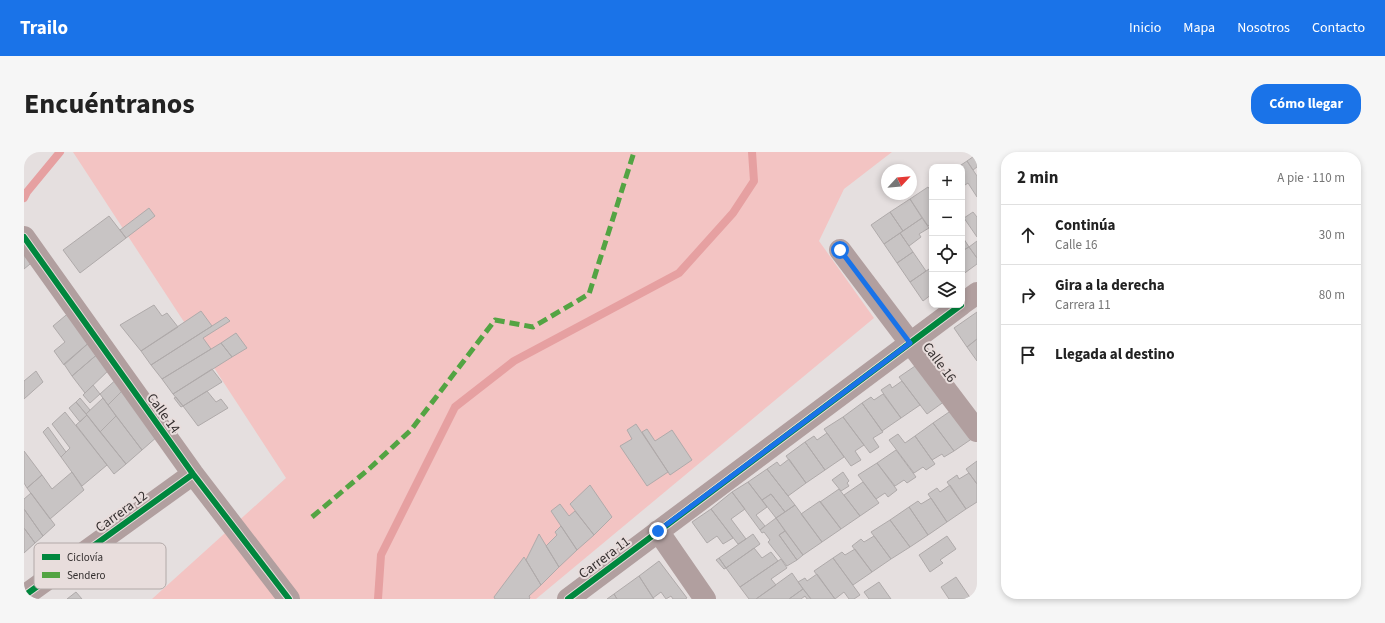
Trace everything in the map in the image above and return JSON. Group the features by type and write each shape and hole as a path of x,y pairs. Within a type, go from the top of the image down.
{"street":[{"name":"Calle 14","path":"24,237 193,474 289,599"},
{"name":"Calle 16","path":"840,250 977,431"},
{"name":"Carrera 11","path":"965,303 977,293"},
{"name":"Carrera 11","path":"568,599 958,308"},
{"name":"Carrera 12","path":"97,543 193,474"},
{"path":"658,531 705,599"},
{"name":"Carrera 12","path":"24,596 34,589"}],"shaded area":[{"path":"73,152 892,152 844,189 819,241 874,318 536,599 152,599 163,589 166,589 166,586 286,478"}],"building":[{"path":"977,154 977,167 973,170 967,161"},
{"path":"967,161 977,176 977,197 968,183 965,185 965,164 962,164"},
{"path":"928,187 929,188 928,226 911,200 917,200 917,194"},
{"path":"911,200 922,218 903,231 890,212"},
{"path":"149,208 155,216 126,238 120,230"},
{"path":"890,212 903,231 884,244 871,225"},
{"path":"973,212 977,217 977,237 965,219 965,217"},
{"path":"109,216 126,238 80,273 63,250"},
{"path":"922,218 929,228 919,234 921,237 909,246 900,233"},
{"path":"900,233 913,252 897,263 884,244"},
{"path":"965,241 969,247 965,249"},
{"path":"977,241 977,258 969,247"},
{"path":"24,246 35,260 24,269"},
{"path":"969,247 977,258 977,264 965,273 965,272 965,249"},
{"path":"913,252 926,271 910,282 897,263"},
{"path":"929,269 929,296 923,301 910,282"},
{"path":"154,305 162,316 167,313 178,327 141,351 120,325"},
{"path":"71,311 92,340 64,365 54,351 65,342 53,326"},
{"path":"201,311 212,326 151,365 141,351"},
{"path":"977,312 977,339 967,347 954,328"},
{"path":"226,317 230,321 203,338 211,349 162,379 151,365"},
{"path":"236,333 247,348 232,357 221,343"},
{"path":"977,339 977,361 967,347"},
{"path":"92,340 100,352 72,376 64,364"},
{"path":"221,343 232,357 173,394 162,379"},
{"path":"100,352 112,367 85,393 72,376"},
{"path":"918,364 945,401 927,414 899,377"},
{"path":"212,369 222,382 183,406 173,394"},
{"path":"36,371 43,382 24,399 24,381"},
{"path":"119,377 126,387 108,405 100,394"},
{"path":"902,381 920,405 901,418 881,390 890,384 892,388"},
{"path":"93,385 100,394 90,403 83,395"},
{"path":"126,387 158,436 142,450 108,405"},
{"path":"207,391 216,402 221,399 228,408 198,426 183,406"},
{"path":"883,394 901,418 882,431 862,403 871,397 874,400"},
{"path":"176,397 183,406 181,407 174,398"},
{"path":"80,398 90,410 86,414 76,402"},
{"path":"103,398 116,416 100,432 86,414"},
{"path":"76,402 87,415 80,422 69,408"},
{"path":"862,403 883,432 873,438 879,447 870,453 843,417"},
{"path":"952,410 973,438 954,451 933,423"},
{"path":"65,412 107,465 82,486 61,457 70,448 52,424"},
{"path":"87,415 126,464 114,474 76,425"},
{"path":"116,416 142,450 126,464 100,432"},
{"path":"843,417 864,445 855,451 861,460 851,466 824,429"},
{"path":"933,423 954,451 944,457 942,454 932,460 915,436"},
{"path":"636,424 668,472 647,486 620,446 632,439 627,430"},
{"path":"48,427 66,452 61,457 43,432"},
{"path":"647,429 655,441 672,430 692,460 670,475 642,432"},
{"path":"827,433 844,457 825,470 805,442 814,436 817,440"},
{"path":"898,434 905,443 915,436 935,464 926,470 923,467 914,473 889,440"},
{"path":"805,442 825,470 806,483 786,456"},
{"path":"896,450 916,477 907,483 904,480 895,486 877,463"},
{"path":"24,451 42,475 27,488 24,483"},
{"path":"789,459 806,483 788,496 767,469 777,462 780,466"},
{"path":"977,461 977,484 966,469"},
{"path":"877,463 897,490 888,497 885,493 876,499 858,475"},
{"path":"767,469 795,505 785,512 771,494 762,500 748,482"},
{"path":"72,472 84,490 50,519 27,488 42,475 52,489"},
{"path":"843,472 849,481 847,483 849,486 841,491 832,480"},
{"path":"969,473 977,484 977,502 966,509 947,482 957,475 959,479"},
{"path":"748,482 767,507 756,515 765,526 760,530 732,492"},
{"path":"863,482 879,503 860,516 844,495"},
{"path":"590,485 612,517 594,535 570,504"},
{"path":"950,485 966,509 947,522 928,494 937,488 940,492"},
{"path":"839,489 860,516 841,529 820,502"},
{"path":"732,492 745,509 731,519 746,539 738,544 711,509"},
{"path":"31,493 55,525 43,536 24,509 24,499"},
{"path":"771,494 785,512 776,518 762,500"},
{"path":"931,498 947,522 928,535 909,507 918,501 921,504"},
{"path":"820,501 841,529 822,542 801,514"},
{"path":"560,504 569,516 575,511 594,535 577,550 551,511"},
{"path":"795,505 822,542 803,555 776,518"},
{"path":"909,507 928,535 910,547 890,520"},
{"path":"24,509 43,536 35,543 24,528"},
{"path":"711,509 733,538 723,544 717,536 707,543 692,522"},
{"path":"776,518 785,531 779,535 797,560 787,566 768,542 770,540 764,532 762,533 760,530"},
{"path":"890,520 910,547 891,559 871,532"},
{"path":"561,526 577,550 559,567 546,546 557,535 555,532"},
{"path":"24,528 35,543 24,553"},
{"path":"785,531 803,555 797,560 779,535"},
{"path":"539,534 559,567 541,585 526,560"},
{"path":"753,534 760,544 726,568 719,558"},
{"path":"874,536 891,559 872,572 852,546 861,539 864,542"},
{"path":"947,536 956,549 940,560 943,563 930,572 919,555"},
{"path":"754,548 762,558 771,552 778,561 740,587 726,568"},
{"path":"855,549 872,572 853,585 833,558 842,552 845,555"},
{"path":"524,557 541,585 529,596 529,599 495,599 494,597"},
{"path":"719,558 726,568 724,569 716,560"},
{"path":"833,558 860,595 854,599 849,599 844,592 835,599 814,571"},
{"path":"781,559 787,568 771,579 776,585 756,599 749,599 740,587"},
{"path":"659,561 687,598 673,599 671,596 666,599 661,592 653,598 639,576"},
{"path":"792,573 803,589 789,599 756,599"},
{"path":"817,574 835,599 811,599 798,582 805,578 807,581"},
{"path":"639,576 654,599 617,599 614,594"},
{"path":"956,577 971,599 949,599 941,587"},
{"path":"879,582 891,599 869,599 864,592"},
{"path":"803,589 811,599 807,599 805,596 801,599 789,599"},
{"path":"76,592 82,599 67,599"},
{"path":"614,594 617,599 607,599"}],"waterway":[{"path":"24,198 27,192 60,152"},
{"path":"378,599 381,555 455,407 514,361 679,273 733,213 754,181 752,152"}],"marked path":[{"path":"312,517 370,468 411,430 495,320 533,327 589,294 634,152"}],"cycle path":[{"path":"24,237 193,474 289,599"},
{"path":"568,599 957,308"},
{"path":"97,543 193,474"},
{"path":"24,596 34,589"}],"route":[{"path":"658,531 910,343 840,250"}]}
